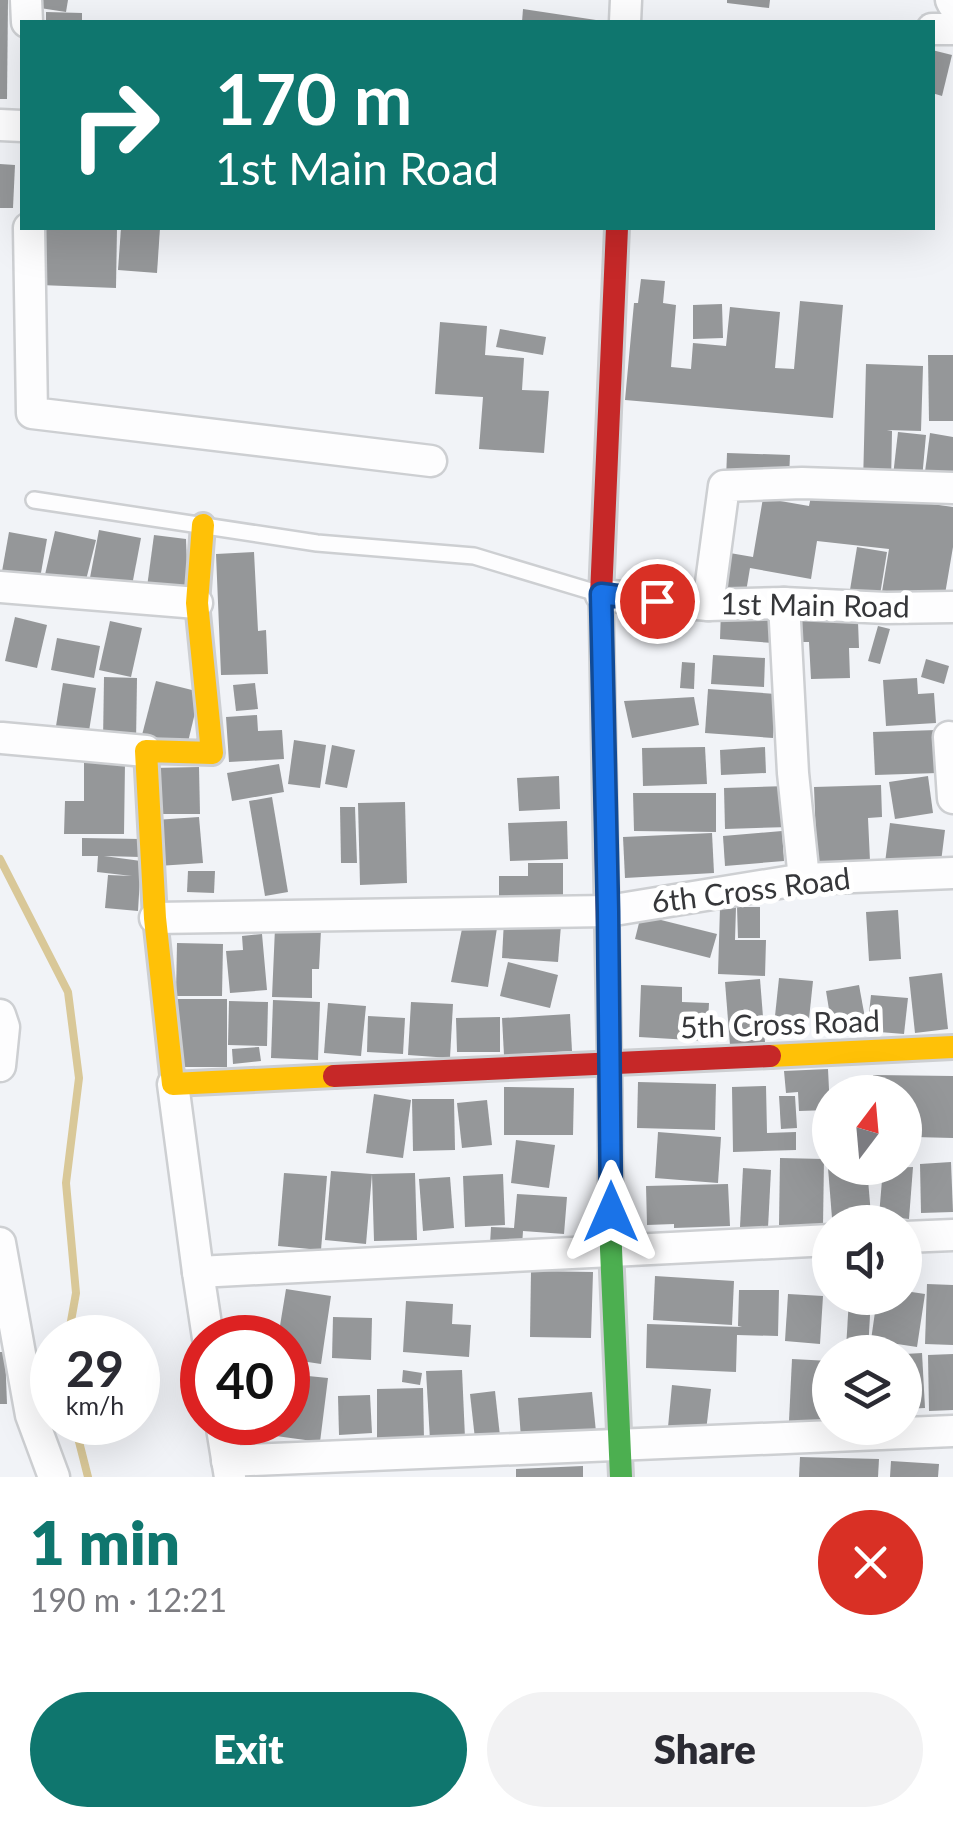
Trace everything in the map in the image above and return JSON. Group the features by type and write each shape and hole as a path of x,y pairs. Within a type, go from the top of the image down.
{"street":[{"path":"29,230 32,413 431,462"},
{"path":"616,230 601,594 611,1249 620,1477"},
{"path":"708,605 724,486 802,483 953,488"},
{"path":"2,738 212,753 197,603 204,525"},
{"path":"0,587 197,603"},
{"name":"1st Main Road","path":"601,594 708,605 784,602 953,607"},
{"path":"784,602 793,773 804,879"},
{"path":"950,737 953,798"},
{"path":"146,751 155,918 205,1315"},
{"name":"6th Cross Road","path":"155,918 608,911 804,879 953,873"},
{"path":"0,1015 4,1028 0,1066"},
{"name":"5th Cross Road","path":"173,1084 953,1047"},
{"path":"922,1236 953,1235"},
{"path":"198,1272 812,1241"},
{"path":"0,1243 32,1415 54,1477"},
{"path":"228,1469 417,1465 619,1446 953,1431"}],"lane":[{"path":"34,500 317,542 474,556 601,594"}],"building":[{"path":"0,0 8,0 7,99 0,99"},
{"path":"42,0 68,0 66,12 40,8"},
{"path":"727,0 770,0 769,8"},
{"path":"523,9 596,20 522,20"},
{"path":"46,12 82,13 82,20 46,20"},
{"path":"935,51 952,55 942,96 935,94"},
{"path":"0,164 15,165 13,208 0,208"},
{"path":"41,230 117,230 116,288 40,285"},
{"path":"121,230 160,230 157,273 118,270"},
{"path":"641,279 665,281 663,303 676,305 671,367 691,369 693,343 726,346 730,307 780,312 775,368 794,369 800,301 843,305 833,418 625,400 634,303 638,303"},
{"path":"722,304 723,338 693,339 693,305"},
{"path":"440,322 487,326 485,355 524,358 522,390 549,391 544,453 479,449 483,397 435,394"},
{"path":"500,329 546,337 543,355 496,347"},
{"path":"928,355 953,355 953,421 929,421"},
{"path":"866,364 923,366 921,431 887,430 892,431 891,485 863,484"},
{"path":"898,432 926,435 922,479 893,476"},
{"path":"930,433 953,437 953,476 925,472"},
{"path":"727,453 790,455 789,479 726,480"},
{"path":"813,487 953,507 953,547 944,600 881,598 889,549 817,541 811,579 750,568 745,598 717,593 724,552 753,557 763,498 809,506"},
{"path":"99,530 141,538 131,591 89,583"},
{"path":"55,531 96,540 84,588 44,579"},
{"path":"9,532 47,539 39,584 1,577"},
{"path":"154,535 186,539 188,592 147,587"},
{"path":"857,547 887,552 879,601 849,596"},
{"path":"254,552 258,631 266,630 268,674 221,675 216,554"},
{"path":"721,610 775,615 773,643 720,639"},
{"path":"848,616 848,622 858,622 859,648 849,648 850,678 811,679 809,642 791,642 790,618"},
{"path":"15,617 47,625 37,668 5,661"},
{"path":"110,621 142,628 131,677 99,670"},
{"path":"878,626 890,629 880,664 868,661"},
{"path":"57,638 100,646 94,678 51,670"},
{"path":"713,655 765,658 764,687 711,684"},
{"path":"926,659 949,666 944,684 921,677"},
{"path":"682,662 695,663 694,689 680,688"},
{"path":"104,677 137,678 136,742 103,742"},
{"path":"917,678 918,694 934,693 936,723 886,726 883,680"},
{"path":"156,681 200,692 187,746 142,735"},
{"path":"63,683 96,688 89,731 56,726"},
{"path":"255,683 258,709 236,711 233,685"},
{"path":"708,689 776,694 773,738 705,733"},
{"path":"694,697 699,725 632,738 624,701"},
{"path":"257,715 258,731 282,730 284,759 229,762 226,717"},
{"path":"937,730 938,773 875,775 873,732"},
{"path":"294,740 326,745 320,788 288,784"},
{"path":"332,745 355,750 347,788 325,784"},
{"path":"705,747 707,784 643,786 642,748"},
{"path":"765,747 766,773 721,775 720,750"},
{"path":"84,763 125,763 124,834 64,834 65,801 84,801"},
{"path":"279,764 284,792 232,801 227,773"},
{"path":"199,767 200,814 153,814 153,768"},
{"path":"559,776 560,809 519,811 517,778"},
{"path":"928,776 933,813 895,819 889,782"},
{"path":"881,785 882,817 868,818 870,861 817,864 814,787"},
{"path":"788,786 790,827 725,829 724,788"},
{"path":"633,793 716,793 716,832 634,831"},
{"path":"272,797 288,892 265,896 249,801"},
{"path":"405,802 407,883 360,885 358,803"},
{"path":"340,807 355,807 357,863 341,863"},
{"path":"199,817 203,863 158,866 155,820"},
{"path":"567,821 568,859 510,861 508,823"},
{"path":"890,823 945,830 940,870 885,863"},
{"path":"782,831 784,861 725,866 723,836"},
{"path":"712,833 714,873 625,878 623,837"},
{"path":"82,838 140,839 140,857 104,856 141,861 138,911 105,908 108,875 132,876 97,872 98,856 82,856"},
{"path":"528,863 563,863 563,907 499,907 499,876 528,876"},
{"path":"188,871 215,871 214,893 187,892"},
{"path":"720,907 736,907 735,940 766,940 765,976 718,974"},
{"path":"737,907 760,907 760,938 738,938"},
{"path":"898,910 901,959 869,961 866,912"},
{"path":"641,915 717,934 710,958 635,939"},
{"path":"504,920 561,925 558,962 502,958"},
{"path":"463,924 497,928 488,987 451,982"},
{"path":"275,928 321,930 319,969 312,969 312,998 272,997"},
{"path":"262,934 267,990 230,993 226,951 243,950 242,936"},
{"path":"177,943 223,944 222,996 176,996"},
{"path":"508,962 558,975 550,1008 500,996"},
{"path":"942,973 948,1029 915,1033 909,977"},
{"path":"779,978 813,981 809,1019 775,1016"},
{"path":"760,979 765,1042 730,1045 725,982"},
{"path":"641,985 682,987 682,1002 709,1003 707,1041 639,1037"},
{"path":"859,985 867,1029 833,1034 826,991"},
{"path":"871,995 908,998 904,1034 867,1031"},
{"path":"177,999 227,999 227,1067 177,1067"},
{"path":"273,1000 320,1002 318,1060 271,1058"},
{"path":"229,1001 268,1002 267,1046 228,1045"},
{"path":"411,1002 453,1004 450,1058 408,1055"},
{"path":"328,1003 366,1006 361,1056 324,1053"},
{"path":"570,1014 572,1051 504,1055 502,1018"},
{"path":"368,1016 405,1018 403,1054 367,1052"},
{"path":"500,1017 500,1052 457,1052 456,1018"},
{"path":"259,1047 261,1061 233,1064 232,1049"},
{"path":"828,1069 828,1075 812,1075 812,1111 799,1111 798,1092 786,1093 784,1071"},
{"path":"922,1076 953,1076 953,1138 922,1137"},
{"path":"638,1082 716,1084 715,1130 637,1128"},
{"path":"766,1086 767,1133 796,1132 796,1150 733,1152 732,1087"},
{"path":"504,1087 574,1088 573,1135 504,1135"},
{"path":"374,1094 411,1100 403,1158 366,1153"},
{"path":"779,1096 795,1096 797,1128 781,1129"},
{"path":"412,1099 454,1099 455,1150 413,1151"},
{"path":"487,1100 492,1145 462,1148 457,1103"},
{"path":"658,1132 721,1137 718,1183 655,1178"},
{"path":"516,1140 555,1145 549,1188 511,1183"},
{"path":"780,1158 812,1159 812,1185 824,1185 823,1205 812,1205 812,1226 779,1225"},
{"path":"951,1162 953,1212 922,1213 922,1164"},
{"path":"743,1168 771,1170 768,1228 740,1227"},
{"path":"331,1171 372,1174 366,1244 325,1240"},
{"path":"284,1173 327,1176 321,1250 278,1246"},
{"path":"415,1173 417,1240 374,1241 372,1174"},
{"path":"503,1174 505,1225 465,1227 463,1176"},
{"path":"450,1177 454,1228 423,1231 419,1179"},
{"path":"728,1184 730,1226 647,1225 646,1186"},
{"path":"829,1185 868,1185 870,1205 831,1205"},
{"path":"882,1185 912,1185 910,1205 880,1205"},
{"path":"517,1194 567,1197 564,1234 523,1231 522,1246 490,1244 491,1227 514,1228"},
{"path":"531,1271 593,1272 591,1338 530,1337"},
{"path":"655,1276 734,1281 732,1325 653,1320"},
{"path":"927,1284 953,1285 953,1345 925,1344"},
{"path":"286,1289 331,1296 321,1364 310,1362 310,1315 282,1315"},
{"path":"739,1290 779,1290 778,1336 737,1335 736,1372 646,1368 647,1324 742,1327 738,1326"},
{"path":"788,1294 812,1295 812,1315 822,1315 821,1335 812,1335 812,1343 785,1341"},
{"path":"406,1301 453,1304 452,1324 471,1325 469,1357 403,1352"},
{"path":"848,1315 870,1315 869,1335 847,1335"},
{"path":"875,1315 922,1315 919,1335 872,1335"},
{"path":"333,1317 372,1318 371,1360 332,1358"},
{"path":"0,1352 5,1352 7,1404 0,1404"},
{"path":"922,1353 925,1408 922,1408"},
{"path":"953,1354 953,1410 929,1411 928,1355"},
{"path":"792,1359 812,1360 812,1422 789,1421"},
{"path":"403,1370 422,1373 420,1385 402,1382"},
{"path":"462,1370 465,1438 430,1440 426,1371"},
{"path":"310,1376 328,1378 320,1442 310,1441"},
{"path":"672,1385 711,1389 706,1431 668,1427"},
{"path":"423,1388 424,1439 377,1439 377,1389"},
{"path":"495,1391 500,1436 475,1439 470,1394"},
{"path":"592,1392 596,1432 521,1438 518,1398"},
{"path":"370,1395 372,1433 339,1435 338,1396"},
{"path":"800,1457 879,1459 878,1477 799,1477"},
{"path":"891,1461 939,1464 938,1477 890,1477"},
{"path":"583,1466 583,1477 516,1477 516,1469"}],"waterway":[{"path":"0,859 68,992 79,1078 66,1183 76,1293 72,1315"},
{"path":"80,1445 88,1477"}],"traffic: fast":[{"path":"610,1093 611,1249 621,1477"}],"traffic: slow":[{"path":"203,525 197,603 212,753 146,751 155,918 173,1084 334,1076"},
{"path":"770,1056 953,1047"}],"traffic: jam":[{"path":"610,1093 601,595 617,230"},
{"path":"334,1076 770,1056"}],"route":[{"path":"611,1212 601,594 657,601"}]}
